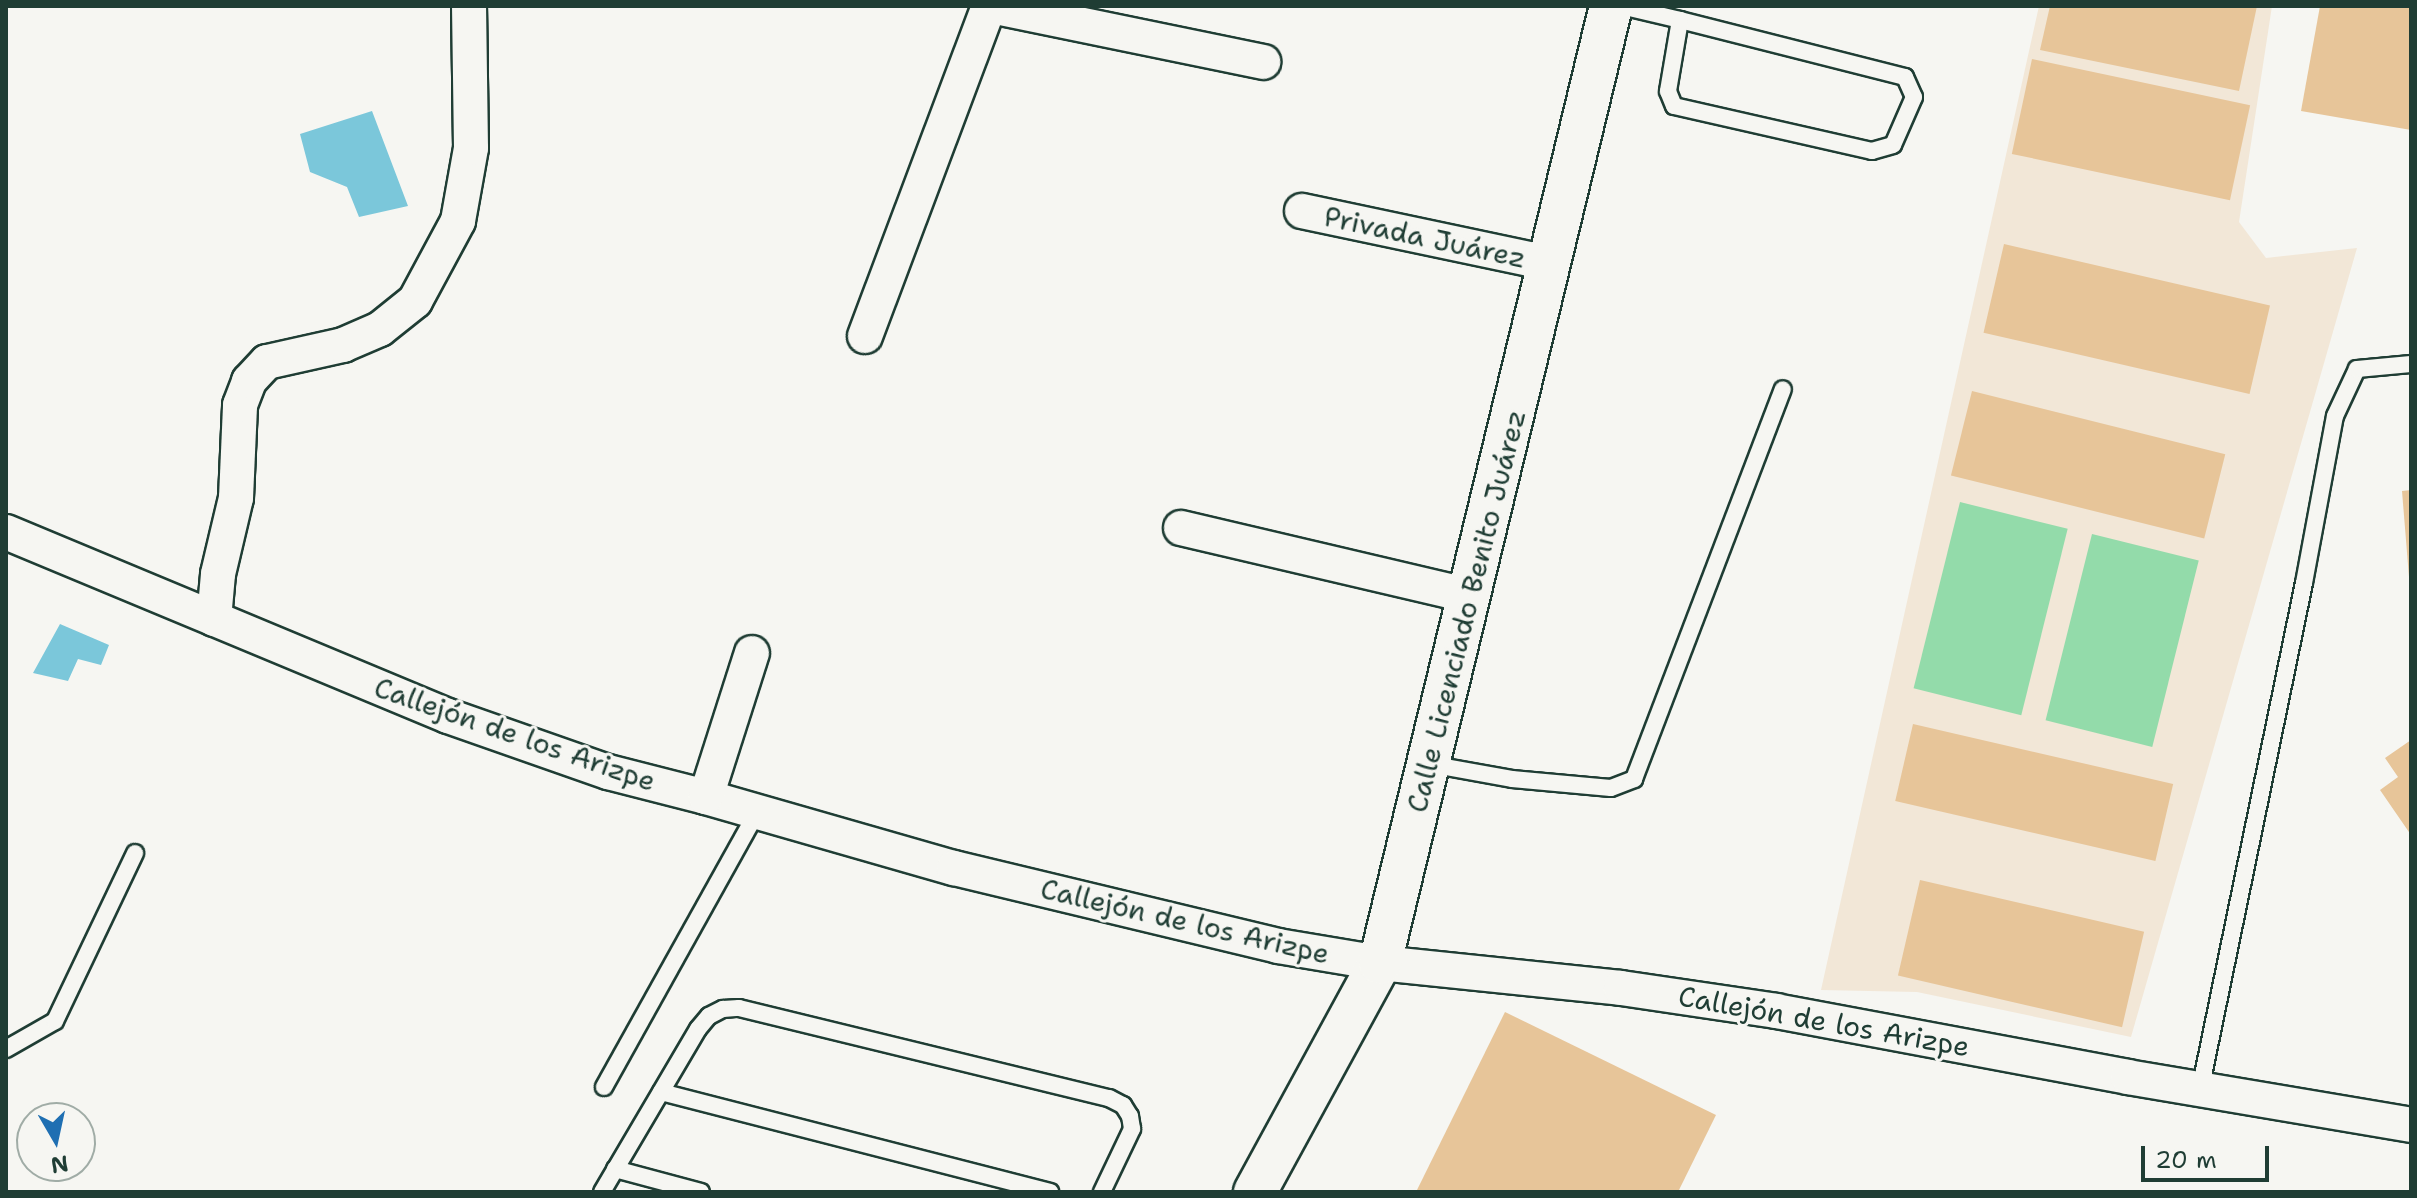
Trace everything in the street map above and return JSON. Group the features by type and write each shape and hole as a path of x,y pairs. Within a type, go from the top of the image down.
{"street":[{"path":"214,619 218,574 236,498 240,405 249,381 267,362 343,345 380,329 415,301 458,221 471,148 469,6"},
{"path":"865,336 990,6 1263,62"},
{"name":"Calle Licenciado Benito Juárez","path":"1255,1192 1380,963 1611,6"},
{"name":"Privada Juárez","path":"1302,211 1548,263"},
{"path":"1181,528 1470,596"},
{"name":"Callejón de los Arizpe","path":"6,532 448,716 608,772 954,868 1278,946 1380,963 1621,988 1776,1011 2200,1090 2411,1125"},
{"path":"706,797 752,653"}],"lane":[{"path":"1621,6 1680,20 1905,77 1914,97 1893,145 1872,151 1674,106 1668,91 1680,20"},
{"path":"2200,1090 2304,583 2335,416 2357,369 2411,364"},
{"path":"1429,764 1512,779 1611,788 1634,779 1783,389"},
{"path":"604,1087 757,812"},
{"path":"6,1049 55,1021 135,853"},
{"path":"602,1192 709,1016 723,1009 747,1010 1109,1098 1123,1105 1130,1116 1132,1129 1102,1192"},
{"path":"661,1092 1050,1192"},
{"path":"615,1169 701,1192"}],"shaded area":[{"path":"2039,6 2272,6 2239,222 2266,258 2357,248 2131,1037 1917,992 1821,990"}],"green space":[{"path":"1960,502 2068,529 2021,715 1914,688"},
{"path":"2092,534 2199,561 2152,747 2046,720"}],"water":[{"path":"372,111 408,206 359,217 347,187 310,172 300,134"},
{"path":"60,624 109,645 101,665 78,659 68,681 33,673"}],"building":[{"path":"2050,6 2257,6 2239,91 2040,50"},
{"path":"2320,6 2411,8 2411,130 2301,111"},
{"path":"2032,59 2250,105 2230,200 2012,154"},
{"path":"2004,244 2270,305 2250,394 1984,333"},
{"path":"1972,391 2225,454 2204,539 1951,475"},
{"path":"2411,490 2411,577 2409,577 2402,491"},
{"path":"1913,724 2173,784 2155,861 1895,801"},
{"path":"2411,740 2411,835 2380,790 2398,777 2385,758"},
{"path":"1920,880 2144,932 2122,1027 1898,975"},
{"path":"1505,1012 1716,1115 1678,1192 1416,1192"}]}
